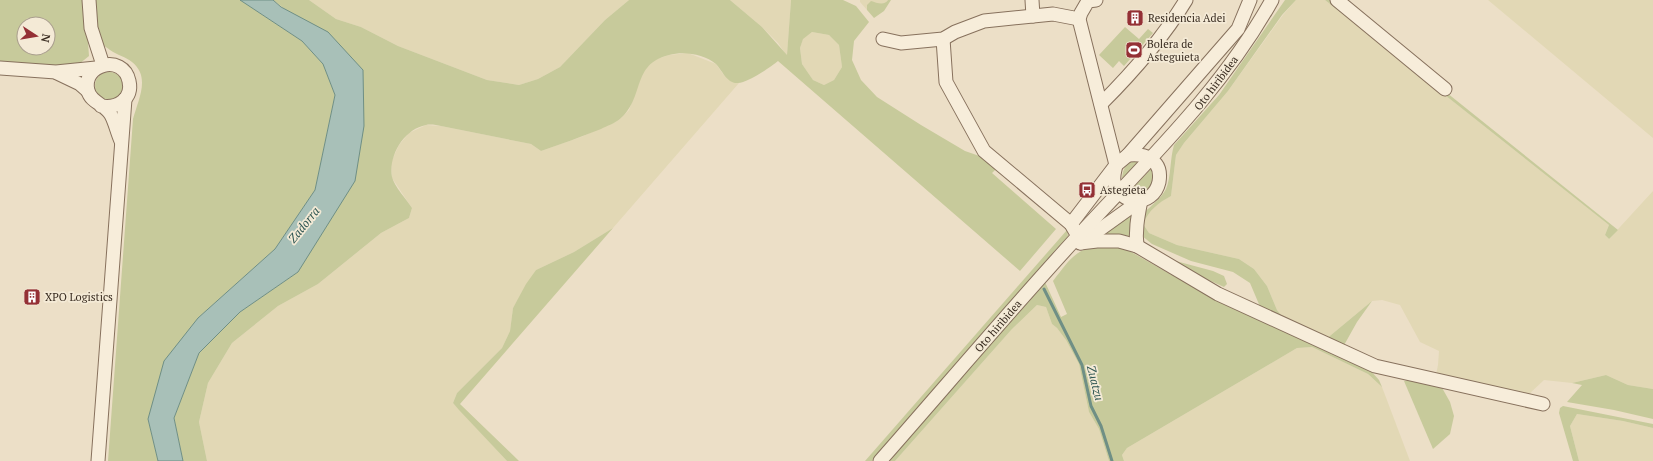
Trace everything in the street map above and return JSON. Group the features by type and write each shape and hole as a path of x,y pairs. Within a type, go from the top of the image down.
{"street":[{"path":"89,0 91,28 99,66"},
{"path":"1032,0 1033,16"},
{"path":"1096,0 1088,2 1079,19 1116,165 1113,179 1118,192 1129,199 1141,200"},
{"path":"1101,104 1173,22 1186,0"},
{"name":"Oto hiribidea","path":"1072,224 1116,165 1128,155 1238,28 1250,0"},
{"name":"Oto hiribidea","path":"880,461 1062,254 1079,240 1118,192 1151,159 1209,93 1248,41 1272,0"},
{"path":"1337,0 1445,89"},
{"path":"883,39 901,43 943,39 955,32 984,21 1033,16 1053,14 1079,19"},
{"path":"943,39 946,82 984,151 1072,224 1079,240"},
{"path":"0,68 56,72 110,64 118,66 124,70 130,85 129,92 125,99 98,461"},
{"path":"99,66 88,78 88,91 90,97 110,113 122,144"},
{"path":"56,72 80,84 88,91"},
{"path":"101,106 114,106 125,99"},
{"path":"1079,240 1141,200 1151,196 1158,188 1160,177 1158,167 1151,159 1140,154 1128,155"},
{"path":"1137,246 1137,219 1141,200"},
{"path":"1079,240 1119,242 1137,246 1218,294 1375,366 1543,404"}],"shaded area":[{"path":"309,0 629,0 605,20 560,67 538,79 519,85 487,80 398,46 361,27 336,19"},
{"path":"730,0 791,0 787,56 778,43 762,27"},
{"path":"860,0 888,0 886,3 867,5 867,10"},
{"path":"1296,0 1325,0 1609,225 1605,235 1609,239 1653,191 1653,389 1628,385 1606,375 1572,383 1544,380 1528,395 1436,375 1439,351 1420,342 1400,305 1382,300 1372,301 1325,340 1286,321 1277,310 1267,286 1254,269 1239,259 1177,245 1149,233 1143,224 1147,215 1158,203 1171,196 1176,155 1184,143 1228,91 1283,15"},
{"path":"1488,0 1653,0 1653,138"},
{"path":"812,32 829,35 839,45 842,67 834,80 824,85 813,80 802,64 800,48 803,38"},
{"path":"688,53 716,64 723,74 733,82 739,83 613,228 574,252 536,270 513,308 510,331 502,348 457,393 453,403 507,461 207,461 199,422 208,383 232,343 278,306 318,284 381,233 409,218 412,208 392,178 391,162 399,145 409,133 426,125 441,126 531,144 541,151 581,137 619,120 629,110 642,74 651,61 669,55"},
{"path":"1037,305 1046,307 1052,324 1066,340 1079,364 1089,412 1099,429 1109,461 895,461 1012,329"},
{"path":"1312,347 1368,374 1382,387 1410,461 1124,461 1122,455 1127,448 1297,348"},
{"path":"1577,414 1623,421 1653,428 1653,461 1579,461 1570,426"}],"green space":[{"path":"0,0 85,0 89,56 74,68 0,61"},
{"path":"94,0 240,0 302,41 323,64 335,95 315,190 275,249 198,318 148,419 158,461 108,461 133,119 142,89 142,82 138,68 132,62 110,50 98,39 95,29"},
{"path":"273,0 309,0 336,19 361,27 398,46 487,80 519,85 538,79 560,67 605,20 629,0 730,0 762,27 787,55 791,0 843,0 856,6 869,22 854,41 852,60 861,80 877,97 921,125 965,151 988,159 997,168 992,173 1056,229 1020,271 778,61 753,78 734,83 725,76 716,64 706,58 687,53 669,55 657,59 649,66 643,74 628,111 620,119 601,129 541,151 531,144 436,125 426,125 411,132 399,145 395,152 391,169 395,185 412,208 409,218 381,233 318,284 278,306 232,343 208,383 199,422 207,461 183,461 174,418 199,353 240,312 298,272 363,70","holes":["812,32 829,35 839,45 842,67 834,80 824,85 813,80 802,64 800,48 803,39"]},
{"path":"891,0 884,11 874,18 867,10 867,5 871,1 884,3"},
{"path":"1285,0 1296,0 1282,15 1228,91 1184,143 1176,155 1171,196 1154,207 1143,224 1149,233 1177,245 1239,259 1254,269 1267,286 1277,310 1286,321 1261,309 1250,283 1233,272 1191,261 1152,244 1141,235 1143,214 1164,193 1166,189 1174,145 1219,95"},
{"path":"1325,0 1331,0 1618,230 1609,239 1605,235 1609,225"},
{"path":"1125,27 1139,39 1148,29 1153,33 1124,66 1119,61 1113,68 1099,55"},
{"path":"109,72 119,76 123,86 119,96 109,100 99,96 95,86 99,76"},
{"path":"1140,160 1122,180 1122,175 1126,166 1129,163"},
{"path":"1152,168 1152,184 1146,190 1136,192 1130,191"},
{"path":"1135,209 1131,222 1129,239 1098,237"},
{"path":"613,228 460,404 519,461 507,461 453,403 457,393 502,348 510,331 513,308 526,284 536,270 574,252"},
{"path":"1067,230 1068,236 1062,246 872,461 865,461"},
{"path":"1112,244 1126,249 1191,286 1370,370 1379,380 1382,387 1368,374 1312,347 1297,348 1127,448 1122,455 1124,461 1109,461 1099,429 1089,412 1079,364 1066,340 1052,324 1046,307 1037,305 1012,329 895,461 887,461 1045,282 1061,317 1067,314 1053,281 1071,259 1083,250 1100,245"},
{"path":"1172,260 1213,271 1224,276 1227,284 1224,287 1217,284"},
{"path":"1372,301 1357,322 1343,347 1325,340"},
{"path":"1606,375 1628,385 1653,389 1653,419 1614,410 1567,402 1582,385 1572,383"},
{"path":"1413,380 1441,386 1450,402 1454,416 1450,434 1433,449 1404,381"},
{"path":"1563,406 1653,424 1653,428 1623,421 1577,414 1570,426 1579,461 1573,461 1559,413 1560,408"}],"water":[{"name":"Zadorra","path":"240,0 273,0 281,7 328,32 363,70 364,126 355,181 298,272 240,312 199,353 174,418 183,461 158,461 148,419 164,361 198,318 275,249 315,190 335,95 323,64 302,41"}],"waterway":[{"name":"Zuatzu","path":"1044,289 1082,365 1091,406 1101,426 1112,461"}],"place":[{"name":"Residencia Adei","path":"1135,18"},
{"name":"Bolera de Asteguieta","path":"1134,50"},
{"name":"Astegieta","path":"1087,190"},
{"name":"XPO Logistics","path":"32,297"}]}
